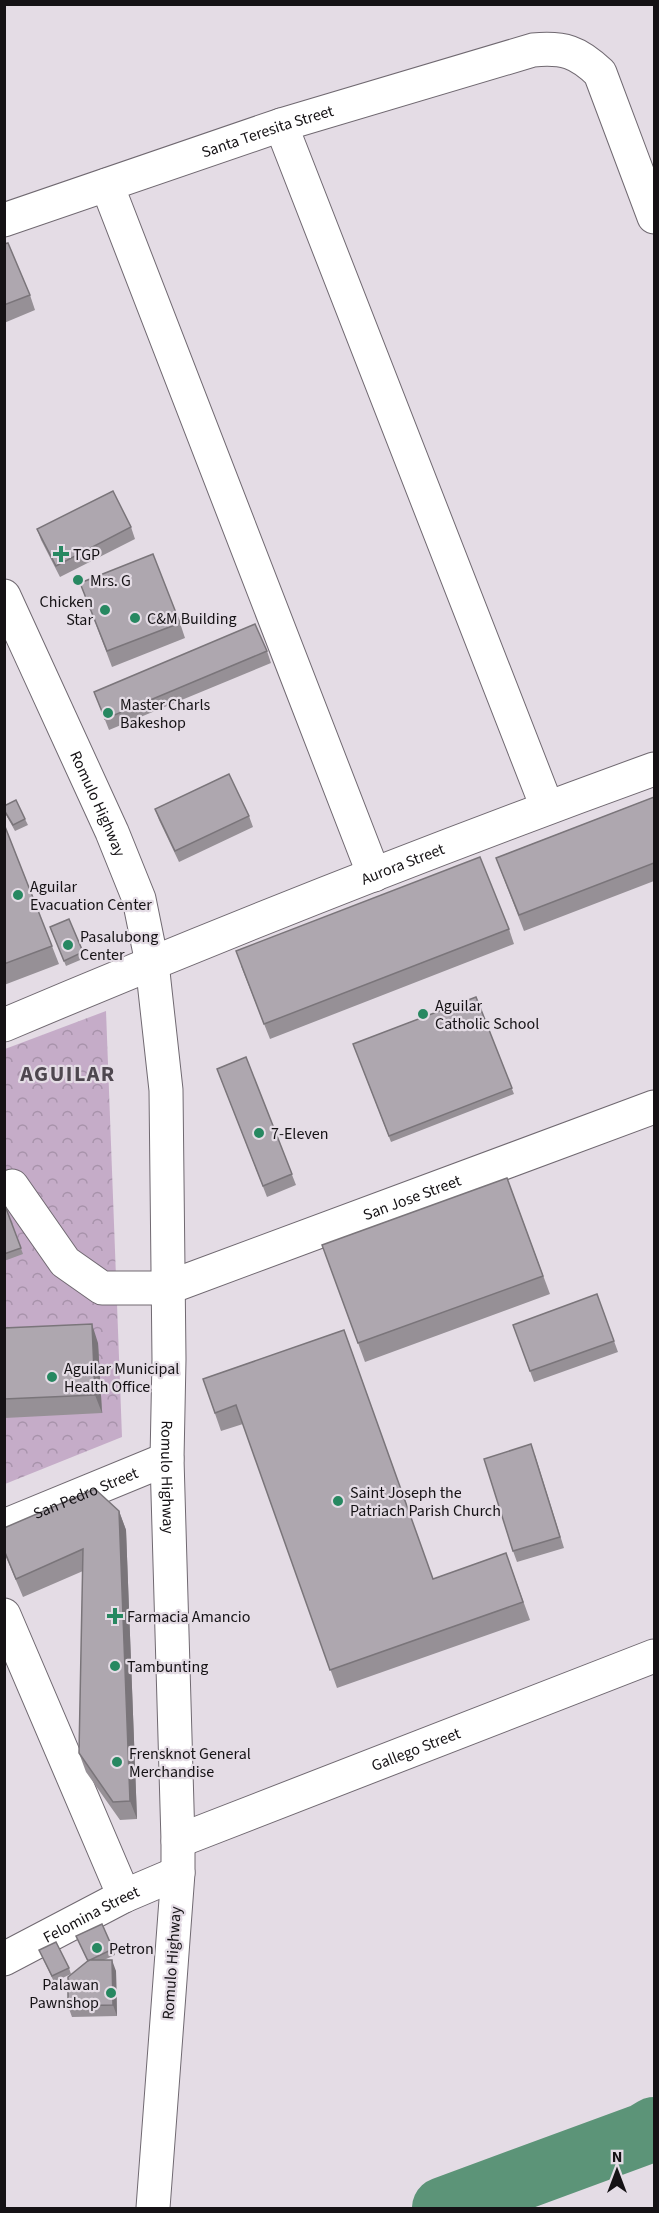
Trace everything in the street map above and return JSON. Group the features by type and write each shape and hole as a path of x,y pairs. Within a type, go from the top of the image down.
{"main road":[{"name":"Santa Teresita Street","path":"4,220 281,125 533,50 550,48 568,51 585,59 600,73 654,217"},
{"path":"281,125 547,807"},
{"path":"107,185 374,875"},
{"name":"Romulo Highway","path":"4,596 112,832 139,899 152,963 166,1090 169,1359 167,1459 178,1873 153,2208"},
{"name":"Aurora Street","path":"4,1025 152,963 374,875 547,807 654,769"},
{"name":"San Jose Street","path":"167,1288 654,1107"},
{"path":"12,1186 65,1262 102,1288 167,1288"},
{"name":"San Pedro Street","path":"4,1526 167,1459"},
{"path":"4,1615 124,1896"},
{"name":"Gallego Street","path":"178,1841 654,1656"},
{"name":"Felomina Street","path":"4,1959 124,1896 178,1873"}],"green space":[{"path":"106,1011 122,1437 5,1484 5,1049"}],"building":[{"path":"8,243 30,295 4,305 4,244"},
{"path":"113,491 131,527 56,566 37,529"},
{"name":"C&M Building","path":"153,554 180,623 107,651 80,583"},
{"path":"255,624 267,651 105,719 94,692"},
{"path":"229,774 249,816 175,851 155,809"},
{"path":"654,797 654,863 519,915 496,858"},
{"path":"16,800 25,819 13,825 4,806"},
{"name":"Aguilar Evacuation Center","path":"4,824 52,946 4,964"},
{"path":"480,857 509,929 264,1024 236,951"},
{"name":"Pasalubong Center","path":"69,919 83,952 64,961 50,927"},
{"path":"476,997 512,1088 389,1136 353,1044"},
{"name":"7-Eleven","path":"246,1057 292,1174 263,1186 217,1069"},
{"path":"507,1178 543,1276 358,1343 322,1245"},
{"path":"4,1203 21,1248 4,1254"},
{"path":"597,1294 614,1341 530,1371 513,1325"},
{"name":"Aguilar Municipal Health Office","path":"92,1324 95,1395 4,1399 4,1328"},
{"name":"Saint Joseph the Patriach Parish Church","path":"344,1330 433,1579 506,1553 523,1602 330,1670 236,1405 215,1413 203,1379"},
{"path":"531,1444 560,1537 513,1551 484,1459"},
{"path":"95,1489 119,1511 130,1801 113,1802 79,1753 83,1549 16,1579 4,1550 4,1528"},
{"name":"Petron","path":"102,1924 113,1949 88,1961 76,1936"},
{"path":"56,1942 69,1968 52,1976 39,1950"},
{"path":"89,1960 112,1960 113,2005 68,2006 68,1977"}],"waterway":[{"path":"443,2208 644,2134 654,2128"}],"place":[{"name":"TGP","path":"61,554"},
{"name":"Mrs. G","path":"78,580"},
{"name":"Chicken Star","path":"105,610"},
{"name":"C&M Building","path":"135,618"},
{"name":"Master Charls Bakeshop","path":"108,713"},
{"name":"Aguilar Evacuation Center","path":"18,895"},
{"name":"Pasalubong Center","path":"68,945"},
{"name":"Aguilar Catholic School","path":"423,1014"},
{"name":"7-Eleven","path":"259,1133"},
{"name":"Aguilar Municipal Health Office","path":"52,1377"},
{"name":"Saint Joseph the Patriach Parish Church","path":"338,1501"},
{"name":"Farmacia Amancio","path":"115,1616"},
{"name":"Tambunting","path":"115,1666"},
{"name":"Frensknot General Merchandise","path":"117,1762"},
{"name":"Petron","path":"97,1948"},
{"name":"Palawan Pawnshop","path":"111,1993"}],"district":[{"name":"AGUILAR","path":"68,1073"}]}
